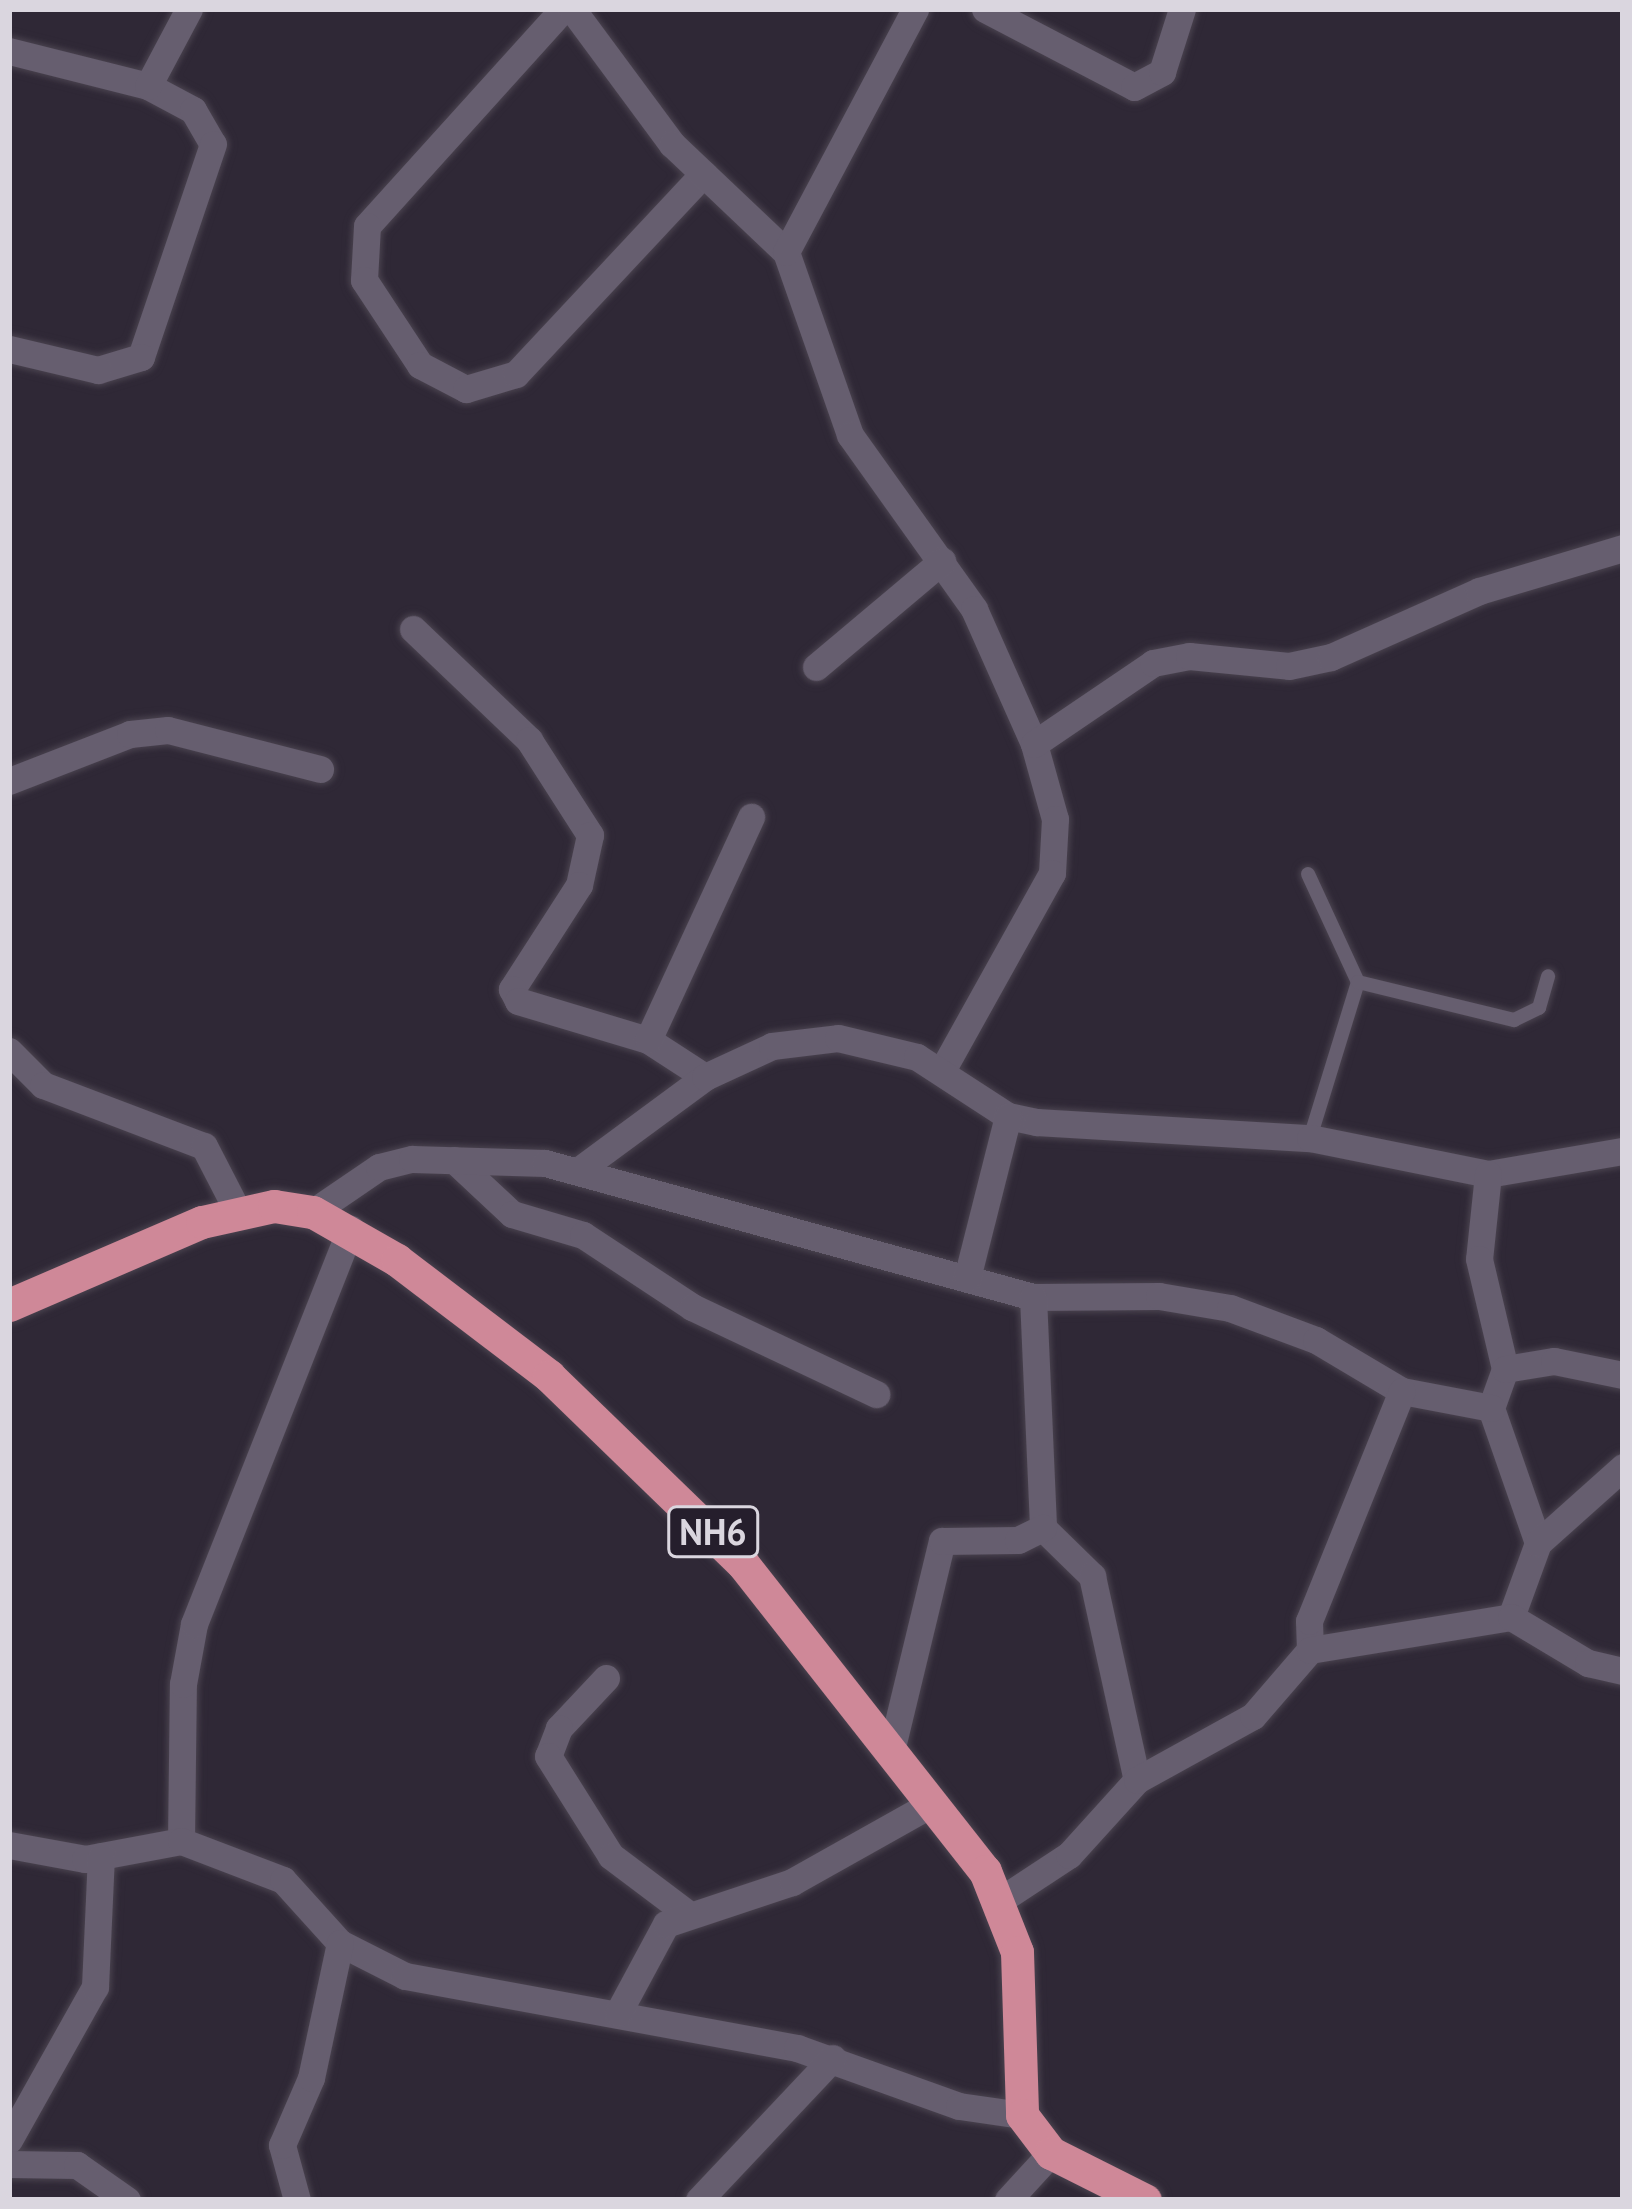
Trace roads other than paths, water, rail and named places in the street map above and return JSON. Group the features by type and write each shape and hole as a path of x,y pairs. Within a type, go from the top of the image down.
{"highway":[{"name":"NH6","path":"9,1305 238,1212 313,1212 350,1229 635,1451 789,1617 892,1747 1002,1899 1016,1952 1022,2115"},
{"path":"1022,2115 1051,2152 1145,2200"}],"street":[{"path":"148,86 189,9"},
{"path":"703,174 516,374 466,389 420,365 364,280 367,226 568,9 703,174 786,252 850,435 942,561 1034,743 1055,819 1052,873 944,1069"},
{"path":"786,252 915,9"},
{"path":"985,9 1133,86 1162,72 1182,9"},
{"path":"9,52 148,86 193,110 213,143 141,357 98,370 9,349"},
{"path":"1034,743 1153,663 1190,656 1289,666 1331,657 1479,591 1623,548"},
{"path":"816,667 942,561"},
{"path":"413,629 529,740 590,835 579,885 512,989 518,1001 648,1040 705,1077"},
{"path":"9,781 168,730 320,769"},
{"path":"648,1040 751,818"},
{"path":"580,1170 705,1077 807,1038 838,1038 944,1069 1008,1116 1310,1138 1488,1174 1623,1150"},
{"path":"9,1052 43,1085 204,1146 238,1212"},
{"path":"967,1278 1008,1116"},
{"path":"454,1160 512,1214 583,1235 692,1307 876,1394"},
{"path":"313,1212 379,1167 454,1160 580,1170 1034,1297 1160,1296 1230,1308 1316,1340 1402,1391 1491,1408"},
{"path":"1488,1174 1479,1259 1504,1369 1491,1408 1538,1543"},
{"path":"181,1841 183,1684 194,1624 350,1229"},
{"path":"1034,1297 1043,1528 1092,1576 1137,1780"},
{"path":"1504,1369 1553,1360 1623,1375"},
{"path":"1310,1650 1309,1622 1402,1391"},
{"path":"1511,1617 1538,1543 1623,1467"},
{"path":"892,1747 942,1541 1018,1540 1043,1528"},
{"path":"1002,1899 1069,1855 1137,1780 1253,1716 1310,1650 1511,1617 1588,1663 1623,1670"},
{"path":"606,1678 559,1728 548,1756 611,1856 688,1914"},
{"path":"618,2013 660,1931 688,1914 793,1882 933,1803"},
{"path":"9,1845 101,1856 181,1841 283,1880 340,1943 431,1984 618,2013 833,2058 959,2106 1022,2115"},
{"path":"9,2140 76,2035 95,1987 101,1856"},
{"path":"297,2200 282,2145 311,2078 340,1943"},
{"path":"699,2200 833,2058"},
{"path":"1009,2200 1051,2152"},
{"path":"9,2164 76,2165 127,2200"}],"lane":[{"path":"1308,874 1358,982 1310,1138"},
{"path":"1358,982 1514,1020 1539,1007 1548,976"}]}
